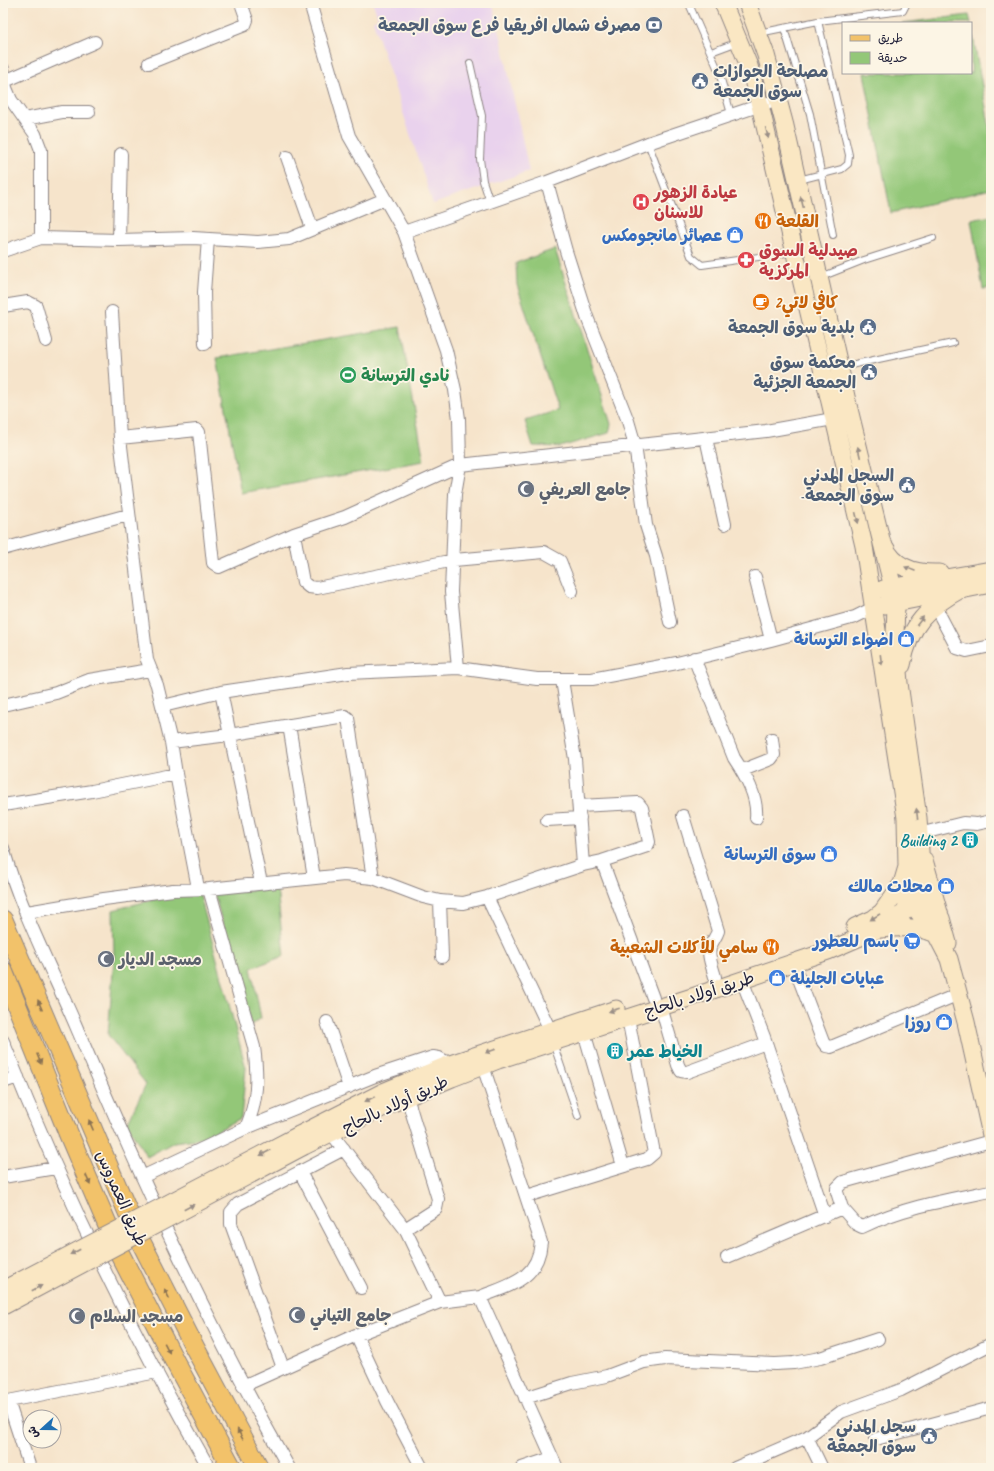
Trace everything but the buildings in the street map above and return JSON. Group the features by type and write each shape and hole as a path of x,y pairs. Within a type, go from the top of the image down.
{"main road":[{"path":"723,3 749,66 760,105 793,252 864,546 874,599 882,668 906,818 906,893 902,914 879,929 810,951"},
{"path":"747,3 758,33 778,100 894,596 895,636 899,683 919,840 921,867 906,893 873,919 810,951"},
{"path":"877,527 886,549 897,563 906,568 919,573 947,573 962,582 991,584"},
{"path":"874,599 962,582 991,570"},
{"path":"899,683 904,654 910,635 920,620 962,582"},
{"path":"919,840 939,926 948,946 949,959 959,994 991,1135"},
{"path":"906,893 939,926"},
{"name":"طريق العمروس","path":"3,920 139,1238 195,1348 260,1468"},
{"path":"879,929 916,928 928,930 939,926"},
{"name":"طريق أولاد بالحاج","path":"3,1290 302,1140 332,1134 406,1097 552,1037 584,1032 628,1018 657,1002 715,977 810,951"},
{"name":"طريق أولاد بالحاج","path":"3,1306 302,1140 384,1092 450,1064 552,1037 657,1002 742,980 793,963 810,951"},
{"name":"طريق العمروس","path":"3,971 69,1135 120,1254 174,1360 232,1468"}],"street":[{"path":"149,63 245,25 246,20 240,3"},
{"path":"310,3 350,136 404,232 446,350 455,390 459,419 460,465 455,494 454,560 451,592 458,668"},
{"path":"41,238 41,150 37,138 25,119 7,101 4,75 95,42"},
{"path":"404,232 547,182 648,143 731,114 778,100"},
{"path":"25,119 62,112 89,112"},
{"path":"119,240 121,154"},
{"path":"287,157 312,228"},
{"path":"547,182 566,251 588,317 628,421 635,445 646,525 656,556 670,622"},
{"path":"3,252 41,238 119,240 208,239 274,242 289,239 312,228 342,218 385,199"},
{"path":"205,344 204,292 208,239"},
{"path":"3,306 28,302 36,306 46,341"},
{"path":"112,312 120,438 128,515 147,660 157,685 163,706 176,774 204,889 254,1047 258,1072 253,1112 246,1128"},
{"path":"120,438 197,430 199,432 213,563 217,567 223,566 294,534 345,516 460,465 766,431 833,419"},
{"path":"706,438 724,524"},
{"path":"3,549 128,515"},
{"path":"294,534 303,582 309,588 317,588 454,560 544,552 560,561 572,591"},
{"path":"754,576 771,640"},
{"path":"163,706 221,692 348,674 458,668 537,680 592,679 771,640 855,617 874,599"},
{"path":"935,606 957,648 967,652 991,646"},
{"path":"694,658 734,758 742,770 755,800 756,818"},
{"path":"3,705 56,693 89,680 150,670"},
{"path":"562,680 572,735 583,864"},
{"path":"221,692 261,883"},
{"path":"171,742 229,735 342,716 348,718 373,878"},
{"path":"289,725 314,878"},
{"path":"742,770 771,759 774,755 772,739"},
{"path":"3,805 92,791 176,774"},
{"path":"27,912 104,899 344,876 373,878 423,897 440,901 463,903 487,897 583,864 602,861 648,846 642,806 635,802 579,812 547,820"},
{"path":"683,816 718,931 716,939 710,946 709,954 715,977"},
{"path":"919,840 963,824 977,824 991,821"},
{"path":"3,848 14,884 142,1177 178,1255 243,1386 289,1468"},
{"path":"602,861 657,1002 681,1071 687,1072 766,1043"},
{"path":"487,897 552,1037"},
{"path":"440,901 442,957"},
{"path":"793,963 823,1042 826,1046 831,1047 959,994"},
{"path":"742,980 766,1043 825,1216"},
{"path":"528,1196 647,1159 654,1153 628,1018"},
{"path":"327,1022 349,1087"},
{"path":"584,1032 622,1166"},
{"path":"3,1041 55,1168 157,1372 209,1468"},
{"path":"142,1177 246,1128 427,1058 439,1058 450,1064"},
{"path":"243,1386 356,1335 440,1302 480,1297 520,1281 533,1269 540,1256 541,1242 528,1196 483,1066"},
{"path":"3,1082 18,1078"},
{"path":"405,1229 436,1209 438,1205 438,1199 406,1097"},
{"path":"332,1134 405,1229 440,1302"},
{"path":"991,1141 843,1182 837,1188 837,1192 842,1208 856,1224 862,1227 896,1212 928,1203 991,1191"},
{"path":"282,1368 231,1224 231,1212 238,1204 344,1149"},
{"path":"3,1177 55,1168"},
{"path":"300,1172 361,1288"},
{"path":"727,1257 842,1208"},
{"path":"480,1297 555,1463 522,1468"},
{"path":"356,1335 387,1401 422,1468"},
{"path":"525,1398 572,1383 607,1376 665,1358 775,1364 794,1363 820,1358 878,1339"},
{"path":"735,1468 807,1437 845,1410 901,1390 991,1344"},
{"path":"30,1468 5,1402 157,1372"},
{"path":"876,1439 991,1408"},
{"path":"807,1437 822,1468"}],"lane":[{"path":"758,33 818,22 904,11 907,3"},
{"path":"690,4 712,52 731,114"},
{"path":"797,181 842,169 848,164 849,155 818,22"},
{"path":"784,28 810,114 832,235"},
{"path":"712,52 739,42"},
{"path":"470,63 482,116 480,159 483,181 490,202"},
{"path":"648,143 691,256 695,260 702,265 793,252"},
{"path":"819,277 864,260 932,238"},
{"path":"840,368 953,343"},
{"path":"552,1037 578,1116"}],"shaded area":[{"path":"373,3 492,3 500,33 529,171 433,204 373,21 378,18"}],"green space":[{"path":"969,15 971,22 910,22"},
{"path":"972,30 991,135 991,189 891,213 864,74 972,74"},
{"path":"991,216 991,288 983,289 971,220"},
{"path":"555,249 611,424 609,433 560,447 533,446 525,421 558,410 517,285 516,263"},
{"path":"400,327 424,461 241,493 217,358"},
{"path":"198,888 246,1068 241,1118 204,1138 174,1142 147,1157 127,1124 146,1084 108,1035 114,959 113,910"},
{"path":"277,888 284,956 251,968 261,1018 251,1025 214,893"}],"place":[{"name":"مصرف شمال افريقيا فرع سوق الجمعة","path":"654,25"},
{"name":"مصلحة الجوازات سوق الجمعة","path":"700,81"},
{"name":"عيادة الزهور للاسنان","path":"641,202"},
{"name":"القلعة","path":"763,221"},
{"name":"عصائر مانجومكس","path":"735,235"},
{"name":"صيدلية السوق المركزية","path":"746,260"},
{"name":"كافي لاتي2","path":"761,302"},
{"name":"بلدية سوق الجمعة","path":"868,327"},
{"name":"محكمة سوق الجمعة الجزئية","path":"869,372"},
{"name":"نادي الترسانة","path":"348,375"},
{"name":"السجل المدني -سوق الجمعة","path":"907,485"},
{"name":"جامع العريفي","path":"526,489"},
{"name":"اضواء الترسانة","path":"906,639"},
{"name":"Building 2","path":"970,840"},
{"name":"سوق الترسانة","path":"829,854"},
{"name":"محلات مالك","path":"946,886"},
{"name":"باسم للعطور","path":"912,941"},
{"name":"سامي للأكلات الشعبية","path":"771,947"},
{"name":"مسجد الديار","path":"106,959"},
{"name":"عبايات الجليلة","path":"777,978"},
{"name":"روزا","path":"944,1022"},
{"name":"الخياط عمر","path":"615,1051"},
{"name":"جامع التياني","path":"297,1315"},
{"name":"مسجد السلام","path":"77,1316"},
{"name":"سجل المدني سوق الجمعة","path":"929,1436"}]}
